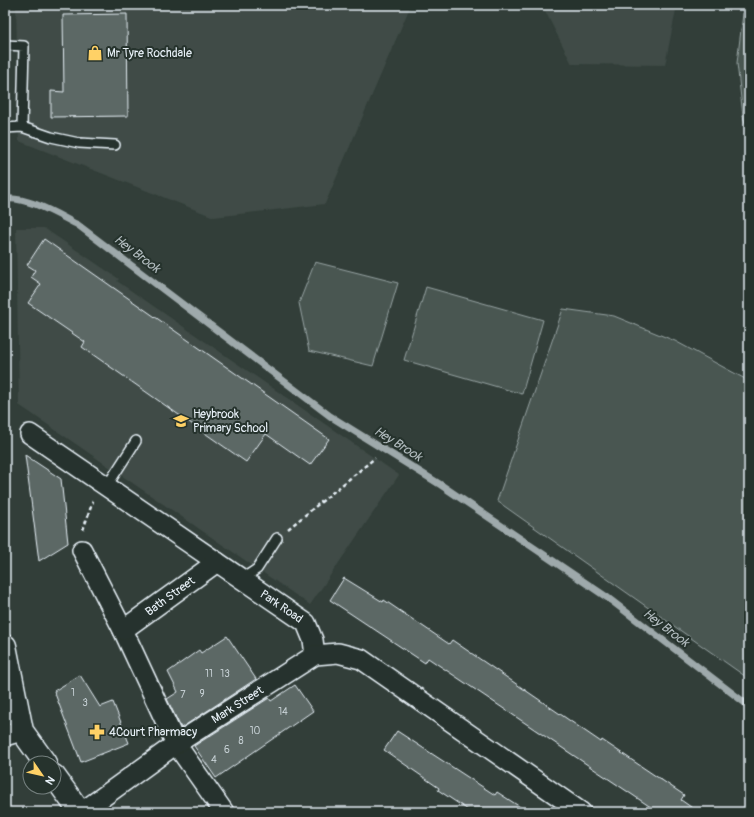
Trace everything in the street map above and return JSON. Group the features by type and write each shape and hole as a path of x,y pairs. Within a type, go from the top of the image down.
{"highway":[{"path":"5,646 13,733 36,755"},
{"path":"62,787 81,812"}],"street":[{"name":"Park Road","path":"30,434 306,623 313,640 315,655"},
{"path":"82,550 123,630 176,744 224,812"},
{"name":"Bath Street","path":"123,630 217,562"},
{"path":"315,655 338,653 361,659 581,812"},
{"name":"Mark Street","path":"81,812 176,744 315,655"}],"lane":[{"path":"5,45 24,46 22,127"},
{"path":"5,128 22,127 51,137 79,143 115,145"},
{"path":"103,484 136,441"},
{"path":"242,579 256,569 277,538"}],"path":[{"path":"277,538 375,458"},
{"path":"82,550 79,541 103,484"}],"shaded area":[{"path":"16,5 426,5 410,7 325,204 214,217 19,141"},
{"path":"542,5 677,5 665,65 572,64"},
{"path":"744,5 749,5 749,137 743,116 737,63"},
{"name":"Heybrook Primary School","path":"16,228 44,228 119,279 117,281 399,475 310,605 19,405"},
{"path":"315,262 398,283 373,366 309,351 299,303"},
{"path":"426,287 543,320 522,394 404,360"},
{"path":"563,309 614,316 675,341 749,381 749,679 497,501"}],"building":[{"name":"Mr Tyre Rochdale","path":"127,14 128,116 51,117 51,91 64,92 63,15"},
{"path":"44,239 329,439 310,465 266,434 246,462 82,347 85,342 28,303 41,284 31,277 35,270 27,265"},
{"path":"25,455 61,479 68,543 39,561"},
{"path":"344,578 383,602 384,600 449,644 452,640 601,742 602,740 684,795 681,800 698,812 658,812 428,658 425,663 330,600"},
{"path":"227,636 256,679 181,728 167,699 178,692 168,672 199,650 201,653"},
{"name":"4Court Pharmacy","path":"80,675 100,707 113,702 129,743 81,762 54,691"},
{"path":"295,685 313,711 216,778 194,746 269,698 271,701"},
{"path":"397,731 495,795 497,792 528,812 471,812 438,790 439,788 384,750"}],"waterway":[{"name":"Hey Brook","path":"5,199 23,200 32,203 78,225 330,416 441,485 608,598 749,706"}],"place":[{"name":"Mr Tyre Rochdale","path":"95,53"},
{"name":"Heybrook Primary School","path":"181,421"},
{"name":"4Court Pharmacy","path":"97,732"}]}
